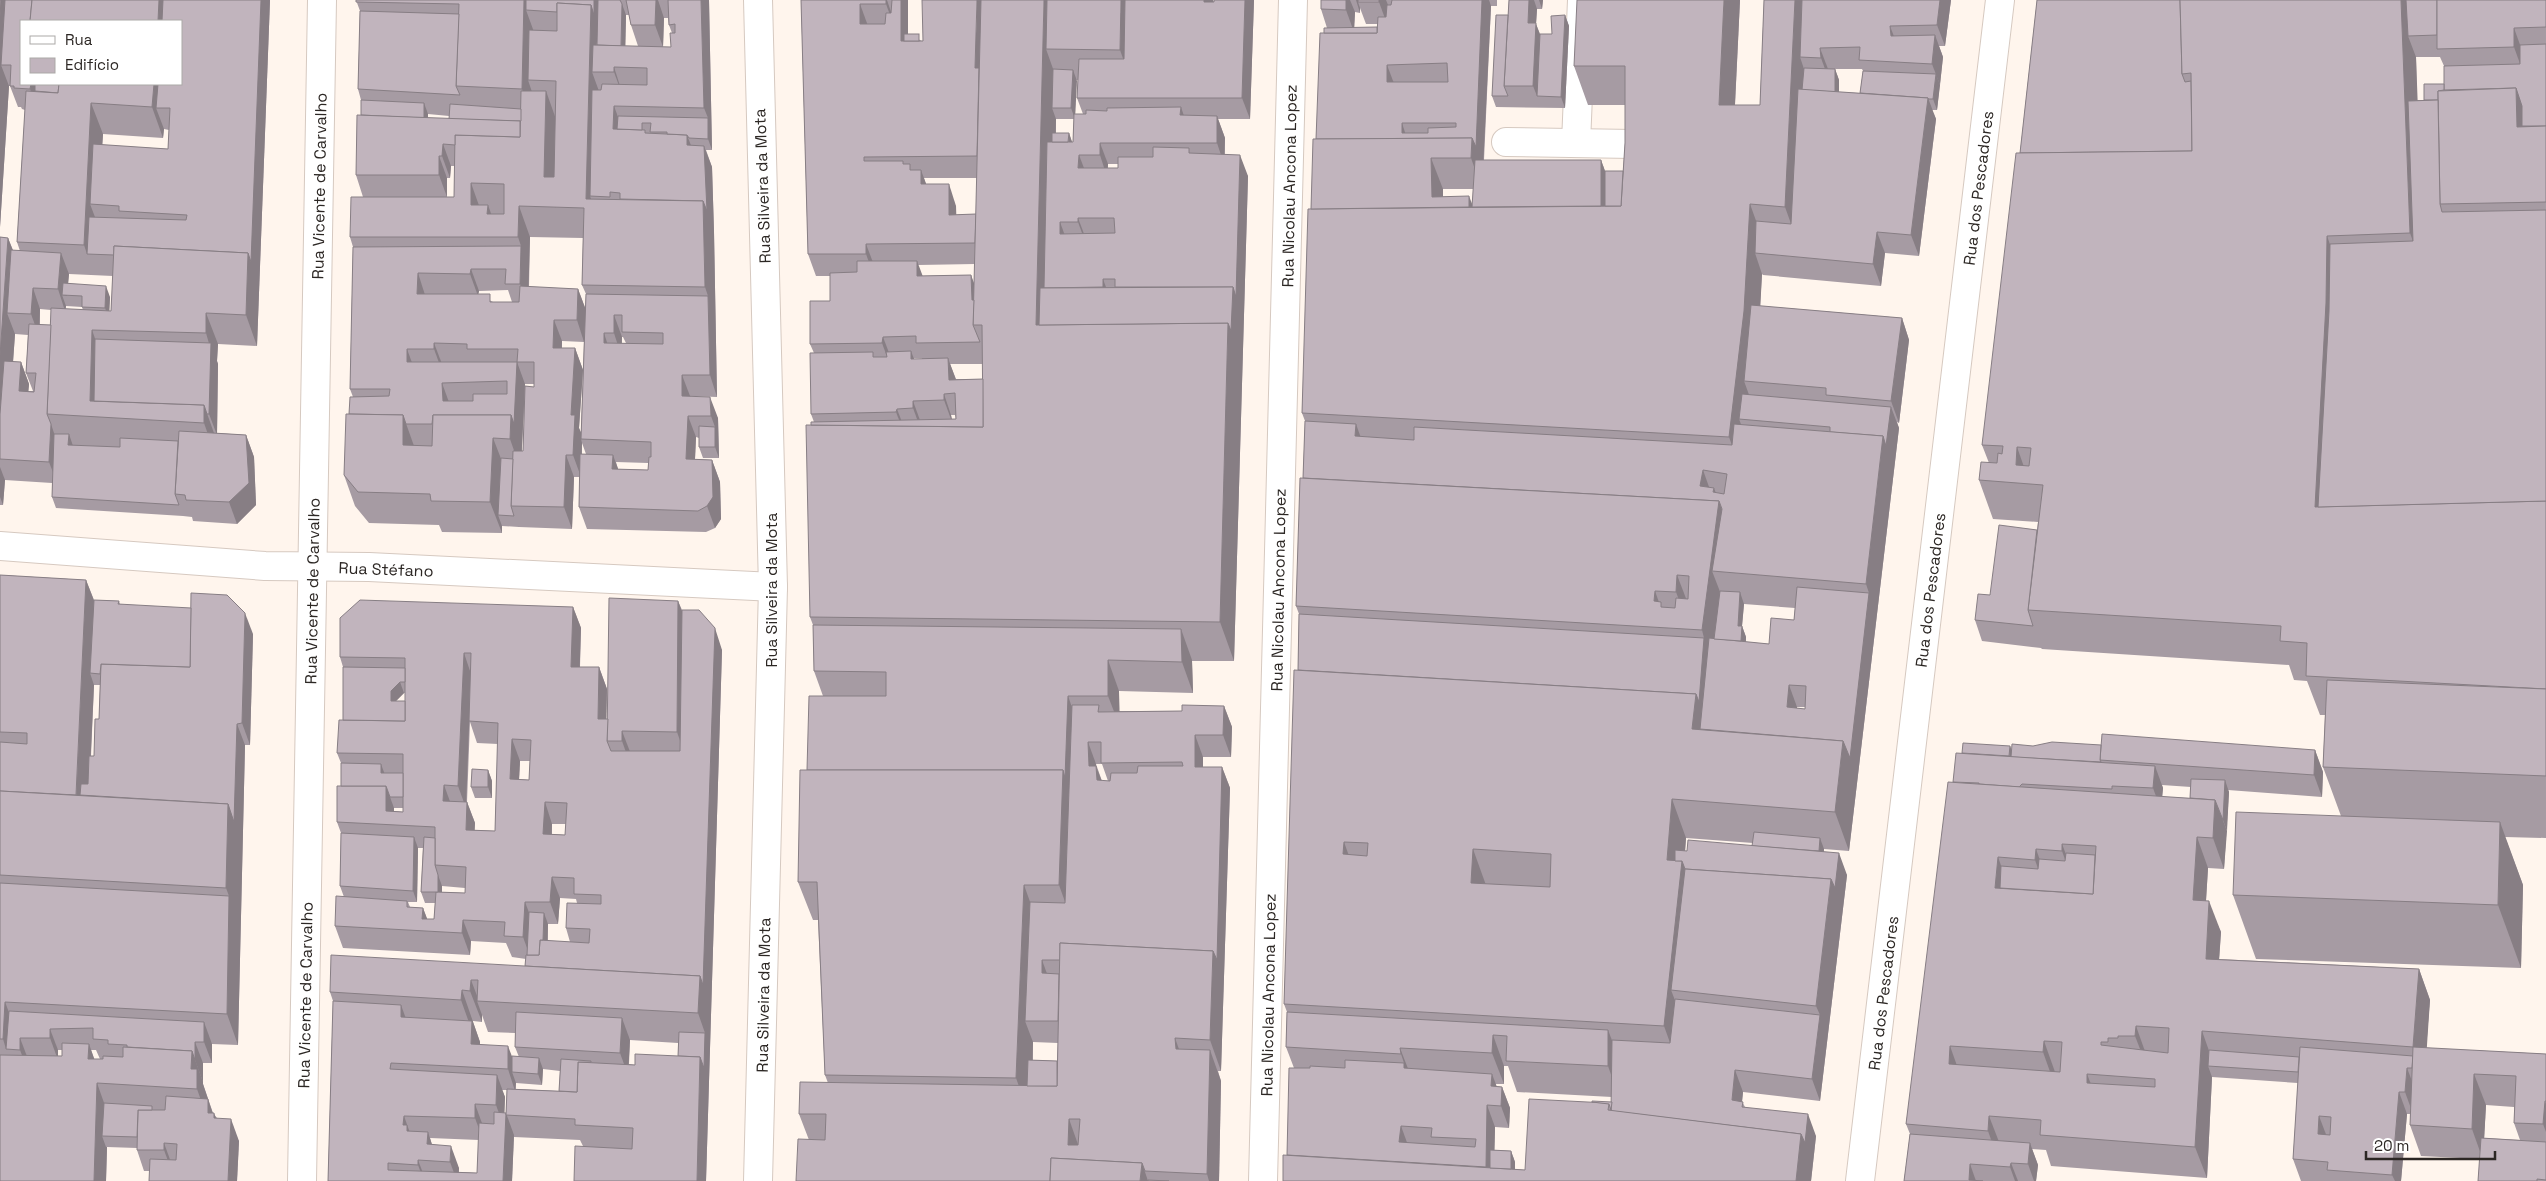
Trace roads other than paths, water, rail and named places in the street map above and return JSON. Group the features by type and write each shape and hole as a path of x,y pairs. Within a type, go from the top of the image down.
{"street":[{"name":"Rua Vicente de Carvalho","path":"302,1181 322,0"},
{"name":"Rua Silveira da Mota","path":"758,0 773,588 758,1181"},
{"name":"Rua Nicolau Ancona Lopez","path":"1263,1181 1293,0"},
{"path":"1576,143 1582,0"},
{"name":"Rua dos Pescadores","path":"1860,1181 2000,0"},
{"path":"1506,142 1633,144"},
{"name":"Rua Stéfano","path":"0,546 255,565 369,567 773,588"}]}
